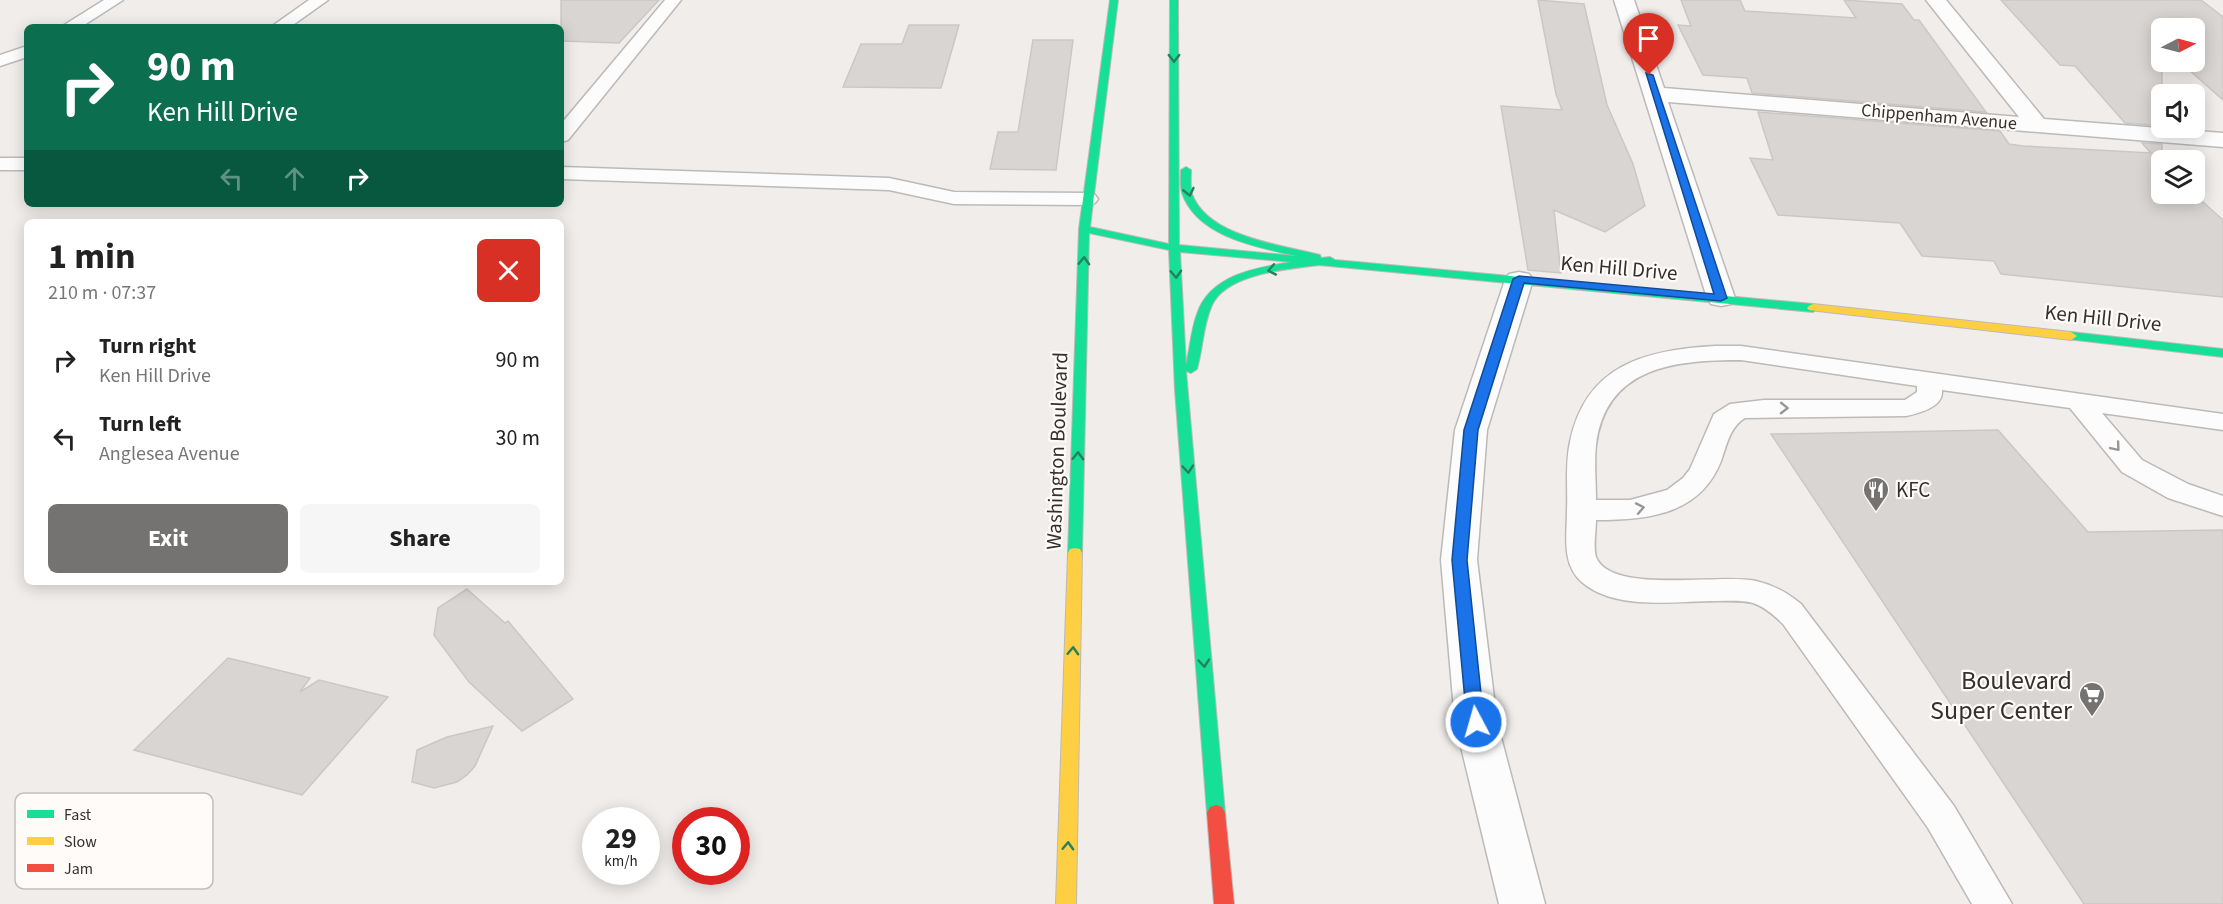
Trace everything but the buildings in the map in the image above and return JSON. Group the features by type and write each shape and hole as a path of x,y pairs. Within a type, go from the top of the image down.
{"main road":[{"name":"Washington Boulevard","path":"1066,904 1084,229 1114,0"},
{"path":"1174,0 1174,248 1181,390 1224,904"},
{"path":"1174,137 1186,163 1187,194 1196,210 1211,224 1246,238 1330,261"},
{"name":"Ken Hill Drive","path":"1084,229 1174,248 1721,298 2223,353"},
{"path":"1181,390 1196,356 1204,314 1211,294 1231,282 1266,270 1330,261"}],"street":[{"path":"1624,0 1721,298"},
{"path":"1935,0 2038,126"},
{"name":"Chippenham Avenue","path":"1655,94 2223,140"},
{"path":"1519,279 1471,430 1459,560 1476,722 1522,904"}],"lane":[{"path":"74,24 115,0"},
{"path":"284,24 320,0"},
{"path":"564,132 673,0"},
{"path":"0,61 24,52"},
{"path":"0,164 24,164"},
{"path":"564,173 889,184 954,198 1088,199"},
{"path":"1993,904 1941,817 1794,616 1777,602 1755,592 1622,589 1602,582 1588,571 1581,558 1582,443 1590,413 1608,388 1634,368 1656,359 1682,354 1741,353 2223,422"},
{"path":"1582,510 1630,510 1655,505 1677,497 1693,485 1703,471 1723,420 1739,410 1906,408 1916,405 1930,395 1929,380"},
{"path":"2079,402 2132,466 2178,491 2223,506"}],"traffic: fast":[{"path":"1075,553 1084,229 1114,0"},
{"path":"1174,0 1174,248 1181,390 1216,813"},
{"path":"1186,170 1187,193 1194,208 1207,220 1223,230 1262,245 1316,257"},
{"path":"1084,229 1174,248 1813,308"},
{"path":"1191,369 1203,314 1210,298 1219,289 1232,281 1265,270 1330,260"},
{"path":"2071,336 2223,353"}],"traffic: slow":[{"path":"1813,308 2071,336"},
{"path":"1066,904 1075,553"}],"traffic: jam":[{"path":"1216,813 1224,904"}],"place":[{"name":"KFC","path":"1876,513"},
{"name":"Boulevard Super Center","path":"2092,718"}],"route":[{"path":"1476,722 1459,560 1471,430 1519,279 1721,298 1649,75"}]}
